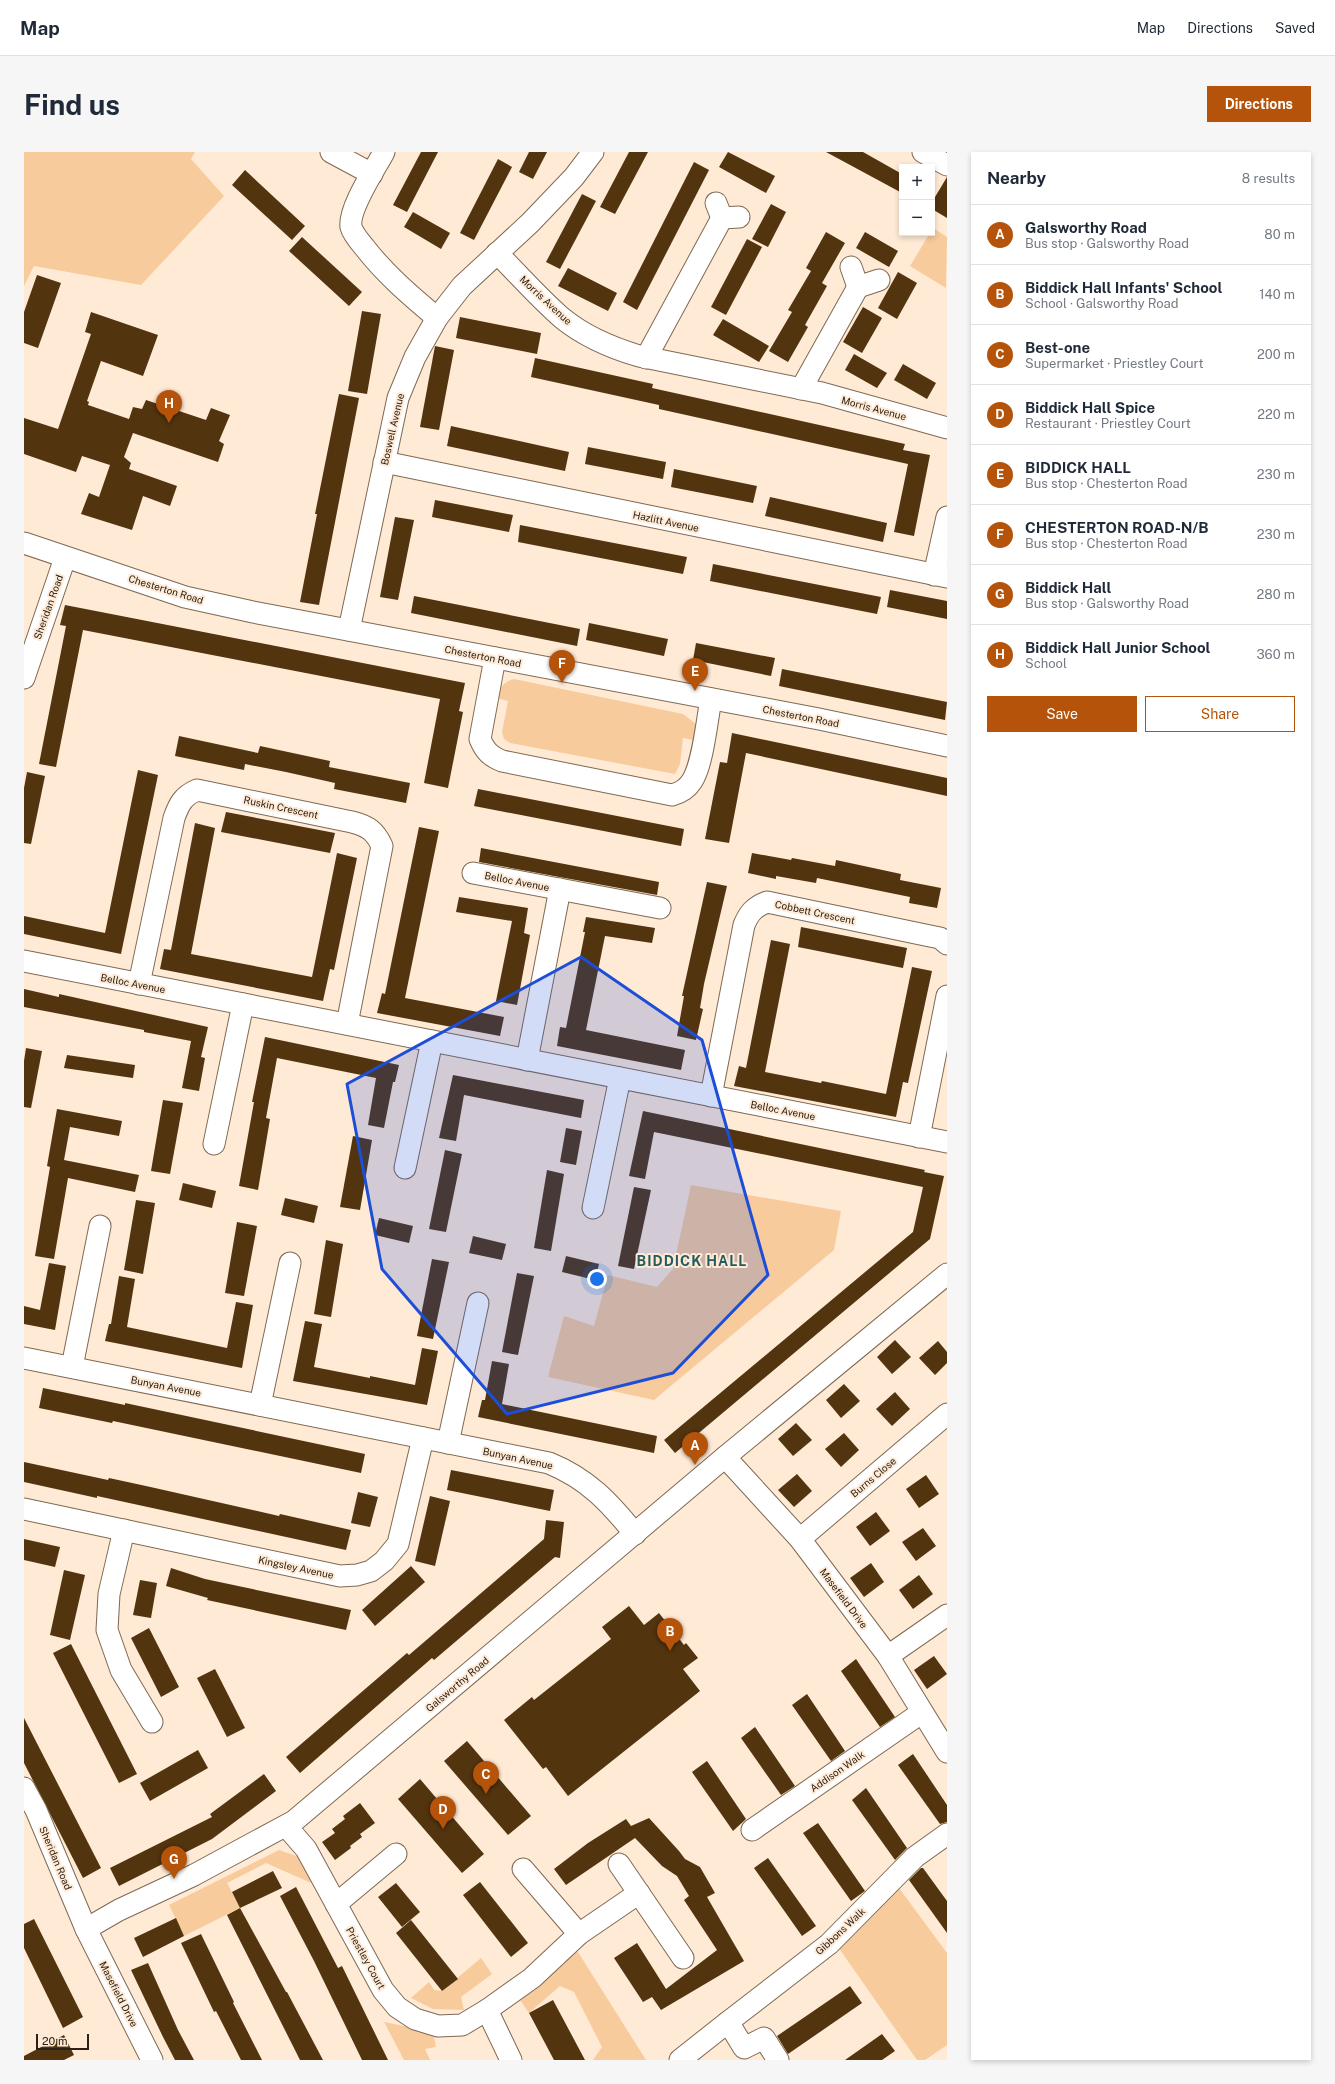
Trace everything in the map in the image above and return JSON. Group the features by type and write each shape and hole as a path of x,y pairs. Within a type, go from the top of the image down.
{"street":[{"path":"331,152 372,174"},
{"path":"384,152 352,214 351,227 356,237 400,288 437,318"},
{"name":"Boswell Avenue","path":"349,630 398,398 415,357 437,318 462,286 530,223 574,177 593,152"},
{"path":"923,152 947,165"},
{"path":"646,358 726,213"},
{"name":"Morris Avenue","path":"497,253 562,318 580,330 618,350 646,358 801,389 947,428"},
{"path":"851,267 858,287"},
{"path":"801,389 858,287 879,280"},
{"name":"Hazlitt Avenue","path":"384,462 941,576"},
{"path":"941,576 947,517"},
{"name":"Chesterton Road","path":"24,543 184,597 253,612 711,699 947,746"},
{"name":"Sheridan Road","path":"24,678 65,558"},
{"path":"495,658 480,739 484,749 491,757 502,761 672,795 681,792 692,782 698,769 711,699"},
{"name":"Ruskin Crescent","path":"139,984 174,818 179,804 186,794 197,790 352,822 366,826 377,835 382,846 347,1024"},
{"name":"Belloc Avenue","path":"473,873 660,908"},
{"name":"Belloc Avenue","path":"527,1060 560,889"},
{"name":"Cobbett Crescent","path":"711,1096 744,925 748,915 756,906 767,902 940,938 947,944"},
{"name":"Belloc Avenue","path":"24,961 947,1142"},
{"path":"919,1137 947,996"},
{"path":"214,1144 242,1004"},
{"path":"405,1168 432,1041"},
{"path":"592,1208 620,1078"},
{"path":"72,1367 100,1226"},
{"path":"260,1405 290,1264"},
{"name":"Galsworthy Road","path":"86,1929 119,1910 194,1875 294,1821 725,1457 947,1274"},
{"path":"448,1443 478,1303"},
{"name":"Bunyan Avenue","path":"24,1358 549,1463 568,1471 590,1485 610,1504 635,1534"},
{"name":"Burns Close","path":"800,1539 947,1414"},
{"name":"Kingsley Avenue","path":"24,1509 340,1576 357,1575 371,1571 384,1561 398,1544 423,1438"},
{"name":"Masefield Drive","path":"725,1457 800,1539 888,1656 921,1712 947,1752"},
{"path":"124,1530 109,1594 107,1630 121,1670 152,1722"},
{"path":"888,1656 947,1615"},
{"name":"Addison Walk","path":"752,1830 921,1712"},
{"name":"Sheridan Road","path":"24,1788 36,1810 86,1929"},
{"name":"Priestley Court","path":"286,1826 306,1849 383,1990 397,2007 415,2019 438,2026 462,2024 487,2010 532,1978 579,1934 639,1894"},
{"name":"Gibbons Walk","path":"680,2060 829,1944 915,1857 947,1834"},
{"path":"336,1904 396,1854"},
{"path":"619,1864 683,1958"},
{"path":"523,1869 579,1934"},
{"name":"Masefield Drive","path":"86,1929 144,2057"},
{"path":"487,2010 511,2060"},
{"path":"728,2022 744,2048 764,2038 778,2060"}],"highlighted area":[{"path":"581,957 702,1040 768,1275 673,1373 507,1414 382,1269 347,1084"}],"shaded area":[{"path":"24,152 195,152 191,159 224,196 141,285 34,266 24,286"},
{"path":"935,229 947,237 946,288 910,266 928,236 935,236"},
{"path":"514,679 683,714 696,724 693,740 683,738 680,764 675,774 510,743 504,739 502,732 508,701 496,698 502,686"},
{"path":"691,1185 841,1211 834,1250 654,1400 548,1377 564,1316 594,1326 608,1275 657,1287 673,1269"},
{"path":"279,1850 305,1859 318,1886 266,1863 227,1883 240,1908 184,1936 169,1905"},
{"path":"896,1884 947,1953 947,2045 925,2060 917,2060 836,1944"},
{"path":"571,1941 646,2060 593,2060 602,2047 574,1992 560,1986 529,2013 514,1991"},
{"path":"481,1958 492,1974 461,1997 464,2010 433,2009 411,1998 429,1982 434,1990 442,1991"},
{"path":"384,2022 433,2032 436,2047 425,2049 430,2060 404,2060"}],"building":[{"path":"421,152 438,152 407,212 393,205"},
{"path":"529,152 547,152 533,179 519,172"},
{"path":"629,152 648,152 615,214 600,207"},
{"path":"728,152 775,176 766,193 719,167"},
{"path":"826,152 863,152 899,172 899,191"},
{"path":"498,159 512,167 474,240 460,233"},
{"path":"694,162 709,170 637,310 623,302"},
{"path":"245,170 305,226 292,240 232,185"},
{"path":"947,177 947,218 935,211 935,197"},
{"path":"582,194 596,201 560,269 546,262"},
{"path":"771,204 786,212 768,247 752,239"},
{"path":"413,212 450,233 441,249 404,227"},
{"path":"826,232 845,243 822,283 827,286 805,325 808,327 788,362 769,351 792,312 788,310 811,271 806,268"},
{"path":"865,232 898,251 889,267 856,248"},
{"path":"302,237 362,292 349,306 289,251"},
{"path":"747,239 762,247 726,315 711,307"},
{"path":"568,268 617,293 608,311 558,286"},
{"path":"898,272 917,283 897,319 878,308"},
{"path":"37,275 61,283 38,348 24,343 24,312"},
{"path":"863,307 882,318 862,353 843,342"},
{"path":"362,311 381,314 367,394 348,391"},
{"path":"91,312 158,335 143,376 101,361 87,401 89,402 88,405 129,419 133,407 142,409 146,400 206,420 211,408 230,415 219,441 224,444 218,462 133,433 124,457 131,463 129,469 177,486 170,506 143,496 132,530 81,514 89,493 99,497 110,465 82,456 76,472 24,454 24,418 58,429 91,334 85,332"},
{"path":"460,317 541,333 537,354 456,338"},
{"path":"723,319 769,346 759,362 713,335"},
{"path":"435,346 454,350 439,430 420,427"},
{"path":"854,354 887,373 877,388 845,370"},
{"path":"535,358 653,384 652,388 905,444 903,450 930,455 914,536 894,532 908,464 659,409 659,405 531,377"},
{"path":"903,364 936,383 927,399 894,380"},
{"path":"339,394 359,398 319,605 300,602 317,514 315,514"},
{"path":"451,426 569,452 565,471 447,446"},
{"path":"588,447 666,462 663,479 585,464"},
{"path":"674,469 757,486 753,503 671,487"},
{"path":"770,497 887,523 883,542 765,516"},
{"path":"435,500 513,515 509,532 432,517"},
{"path":"395,517 414,520 398,600 380,597"},
{"path":"520,525 687,557 683,574 518,542"},
{"path":"713,564 881,597 877,614 710,581"},
{"path":"890,590 947,601 947,619 887,607"},
{"path":"414,596 580,629 577,646 411,613"},
{"path":"65,605 465,683 459,711 463,712 448,788 424,783 440,699 83,630 56,767 39,764 66,626 60,625"},
{"path":"589,623 668,639 664,656 586,640"},
{"path":"696,643 775,658 771,676 693,660"},
{"path":"782,669 947,702 945,720 779,686"},
{"path":"732,733 947,778 947,796 746,753 729,843 705,839 720,762 727,763"},
{"path":"179,736 258,753 260,746 330,761 329,767 410,783 406,803 334,789 335,783 286,772 245,764 244,770 175,756"},
{"path":"138,770 158,775 121,954 24,934 24,916 105,933"},
{"path":"27,772 45,776 31,844 24,843 24,788"},
{"path":"478,789 684,829 681,846 474,806"},
{"path":"226,812 335,833 330,853 221,832"},
{"path":"195,823 215,828 191,954 312,977 337,853 357,858 334,970 330,969 323,1001 160,969 164,949 171,950"},
{"path":"419,827 439,831 405,998 504,1017 500,1036 377,1013 382,993 385,994"},
{"path":"481,848 659,882 657,895 479,862"},
{"path":"752,853 791,860 792,858 835,866 836,860 901,874 900,880 941,888 937,908 909,903 910,897 817,878 816,883 776,876 776,879 748,873"},
{"path":"707,882 727,886 704,984 700,1008 703,1009 696,1040 677,1036 684,996 682,996"},
{"path":"459,897 528,908 524,933 530,935 517,1005 496,1001 512,921 456,912"},
{"path":"586,917 655,928 652,943 605,936 586,1030 685,1050 681,1070 557,1046 560,1027 566,1028 585,932 583,932"},
{"path":"801,927 907,948 903,968 798,947"},
{"path":"771,940 790,944 765,1072 821,1083 822,1081 886,1094 912,967 932,971 908,1083 903,1082 896,1117 734,1086 739,1066 746,1068"},
{"path":"24,989 59,997 59,994 208,1027 201,1057 205,1058 199,1091 182,1088 191,1041 144,1032 144,1030 24,1007"},
{"path":"265,1037 399,1065 395,1082 393,1082 384,1128 368,1125 376,1078 277,1058 266,1118 270,1119 258,1190 239,1186 254,1102 252,1102"},
{"path":"26,1048 42,1051 31,1108 24,1107 24,1061"},
{"path":"67,1055 135,1065 133,1078 64,1068"},
{"path":"453,1075 584,1100 581,1118 464,1095 456,1141 439,1138"},
{"path":"163,1100 183,1103 170,1174 151,1171"},
{"path":"57,1109 122,1121 119,1136 70,1127 64,1160 139,1175 135,1192 68,1178 54,1259 35,1256 50,1167 47,1166"},
{"path":"643,1111 925,1170 924,1172 944,1176 930,1239 675,1453 664,1440 913,1232 923,1187 654,1132 645,1179 629,1176"},
{"path":"566,1128 582,1131 576,1165 560,1162"},
{"path":"353,1136 372,1140 360,1210 340,1207"},
{"path":"445,1150 462,1154 446,1232 429,1229"},
{"path":"547,1170 564,1174 551,1251 534,1248"},
{"path":"183,1183 216,1191 212,1208 179,1200"},
{"path":"634,1187 651,1190 634,1269 618,1266"},
{"path":"285,1198 318,1206 314,1223 281,1215"},
{"path":"136,1200 155,1203 143,1274 124,1270"},
{"path":"379,1218 413,1226 409,1243 375,1235"},
{"path":"237,1222 257,1226 244,1296 225,1293"},
{"path":"473,1236 506,1244 502,1260 469,1253"},
{"path":"326,1240 343,1244 331,1317 314,1314"},
{"path":"566,1256 599,1264 595,1280 562,1272"},
{"path":"432,1259 449,1262 433,1339 417,1336"},
{"path":"49,1263 66,1266 55,1330 24,1324 24,1306 40,1310"},
{"path":"517,1273 534,1276 518,1355 502,1352"},
{"path":"119,1276 135,1279 127,1327 227,1348 236,1302 253,1305 242,1368 105,1341 109,1324 111,1324"},
{"path":"305,1321 322,1324 314,1367 415,1385 422,1348 438,1351 427,1405 293,1381"},
{"path":"895,1340 911,1357 892,1374 877,1357"},
{"path":"938,1341 947,1352 947,1363 935,1375 919,1358"},
{"path":"492,1361 509,1364 502,1404 657,1436 654,1453 478,1417 482,1400 485,1400"},
{"path":"844,1384 860,1401 841,1418 826,1400"},
{"path":"43,1388 125,1405 125,1403 365,1454 361,1473 113,1421 112,1423 39,1408"},
{"path":"895,1392 910,1409 892,1426 876,1409"},
{"path":"796,1423 812,1440 793,1456 778,1439"},
{"path":"844,1433 859,1450 841,1467 825,1449"},
{"path":"24,1462 108,1480 109,1478 279,1516 280,1514 351,1530 346,1550 97,1496 97,1498 24,1482"},
{"path":"451,1470 554,1490 550,1511 447,1490"},
{"path":"797,1474 812,1491 794,1507 778,1490"},
{"path":"926,1475 939,1494 919,1508 906,1489"},
{"path":"358,1492 378,1497 370,1527 351,1523"},
{"path":"430,1496 450,1501 435,1566 415,1561"},
{"path":"876,1512 890,1531 870,1546 856,1527"},
{"path":"546,1520 564,1522 560,1558 555,1557 434,1660 432,1658 300,1773 286,1757 407,1653 409,1655 544,1539"},
{"path":"923,1528 936,1546 916,1561 902,1542"},
{"path":"24,1539 60,1547 55,1567 24,1560"},
{"path":"871,1563 884,1582 864,1597 850,1578"},
{"path":"411,1566 425,1582 375,1626 362,1610"},
{"path":"171,1568 205,1579 351,1610 346,1630 207,1600 208,1598 166,1586"},
{"path":"64,1570 85,1575 70,1640 50,1635"},
{"path":"919,1575 933,1594 913,1609 899,1590"},
{"path":"140,1580 157,1583 151,1618 133,1615"},
{"path":"629,1606 644,1625 659,1613 684,1645 686,1643 698,1658 683,1669 700,1691 568,1796 546,1767 543,1769 504,1720 532,1697 534,1700 611,1639 602,1627"},
{"path":"149,1628 179,1687 161,1697 131,1638"},
{"path":"71,1644 137,1774 119,1783 53,1653"},
{"path":"934,1656 947,1674 927,1689 914,1670"},
{"path":"856,1659 895,1717 880,1727 841,1671"},
{"path":"215,1669 245,1728 227,1737 197,1678"},
{"path":"807,1694 845,1751 831,1761 792,1705"},
{"path":"24,1718 101,1868 83,1878 24,1763"},
{"path":"755,1727 795,1786 781,1795 741,1738"},
{"path":"467,1741 531,1816 508,1835 444,1761"},
{"path":"198,1750 208,1768 150,1801 140,1783"},
{"path":"913,1754 947,1805 947,1822 940,1824 898,1765"},
{"path":"707,1761 746,1819 733,1831 692,1772"},
{"path":"264,1774 276,1791 212,1839 119,1886 110,1868 212,1817 210,1814"},
{"path":"420,1779 484,1854 462,1873 398,1799"},
{"path":"866,1788 907,1848 895,1860 852,1800"},
{"path":"360,1803 375,1823 360,1834 362,1837 350,1846 351,1848 335,1860 322,1842 335,1833 332,1829 345,1819 343,1816"},
{"path":"649,1818 685,1859 700,1867 715,1893 707,1897 744,1961 661,2010 652,1997 643,2002 614,1958 637,1943 666,1989 717,1950 684,1900 689,1896 677,1876 662,1866 635,1838 566,1885 554,1869 588,1843 626,1819 631,1826"},
{"path":"818,1823 865,1891 851,1901 803,1833"},
{"path":"768,1858 816,1926 802,1936 754,1868"},
{"path":"921,1868 923,1868 947,1901 947,1933 909,1880"},
{"path":"273,1871 282,1888 240,1908 232,1892"},
{"path":"480,1882 528,1943 511,1957 463,1895"},
{"path":"396,1883 420,1912 402,1927 378,1897"},
{"path":"296,1887 338,1968 342,1966 388,2060 362,2060 314,1961 280,1896"},
{"path":"240,1908 323,2060 300,2060 227,1915"},
{"path":"176,1918 184,1936 143,1957 134,1938"},
{"path":"34,1919 83,2017 63,2028 24,1948 24,1924"},
{"path":"411,1920 458,1979 442,1991 396,1933"},
{"path":"201,1934 234,2002 233,2003 262,2060 241,2060 216,2011 214,2012 181,1943"},
{"path":"148,1963 178,2030 194,2060 175,2060 131,1970"},
{"path":"850,1986 862,2003 788,2054 777,2036"},
{"path":"553,2000 585,2060 554,2060 529,2013"},
{"path":"882,2034 895,2051 882,2060 845,2060"},
{"path":"64,2035 74,2055 64,2060 24,2060 24,2056"}],"place":[{"name":"Biddick Hall Junior School","path":"169,423"},
{"name":"CHESTERTON ROAD-N/B","path":"562,683"},
{"name":"BIDDICK HALL","path":"695,691"},
{"name":"Galsworthy Road","path":"695,1465"},
{"name":"Biddick Hall Infants' School","path":"670,1651"},
{"name":"Best-one","path":"486,1794"},
{"name":"Biddick Hall Spice","path":"443,1829"},
{"name":"Biddick Hall","path":"174,1879"}],"district":[{"name":"BIDDICK HALL","path":"692,1261"}]}
